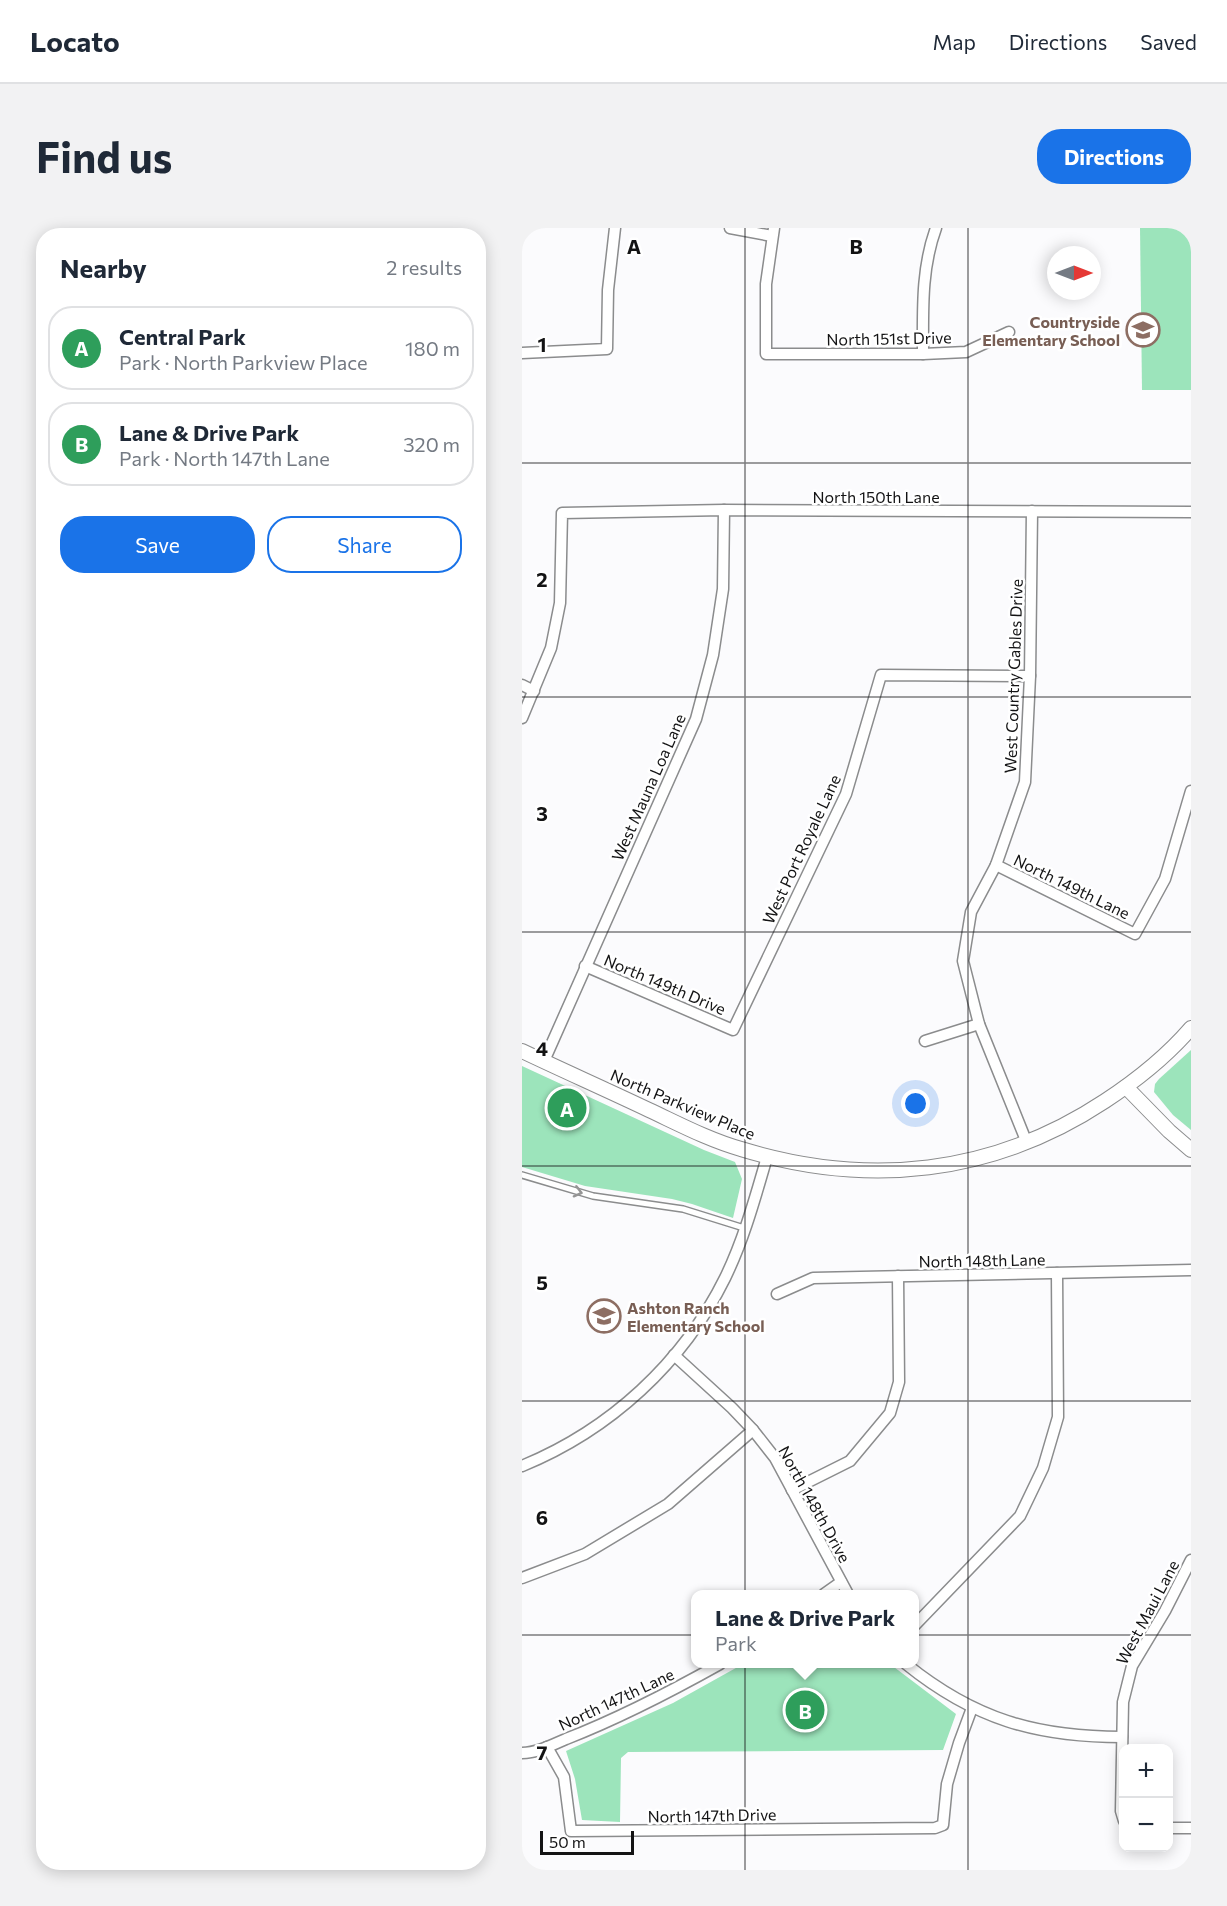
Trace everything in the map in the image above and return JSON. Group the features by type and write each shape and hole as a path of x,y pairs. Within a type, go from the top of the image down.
{"street":[{"path":"522,353 607,350 608,290 615,228"},
{"path":"730,228 773,232"},
{"path":"923,354 924,282 936,228"},
{"name":"North 151st Drive","path":"773,232 766,284 766,354 966,352 1009,332"},
{"name":"North 150th Lane","path":"534,691 551,648 560,603 562,513 724,510 1191,512"},
{"name":"West Mauna Loa Lane","path":"544,1061 696,720 713,655 723,589 724,510"},
{"name":"West Country Gables Drive","path":"1027,1143 979,1024 963,961 971,912 996,865 1025,782 1030,676 1032,511"},
{"name":"West Port Royale Lane","path":"733,1030 846,794 881,675 1030,676"},
{"path":"522,685 534,691 522,718"},
{"name":"North 149th Lane","path":"996,865 1135,934 1165,879 1191,790"},
{"name":"North 149th Drive","path":"585,966 733,1030"},
{"path":"925,1041 979,1024"},
{"name":"North Parkview Place","path":"522,1051 706,1136 767,1157 824,1168 897,1171 932,1168 968,1161 1027,1143 1082,1116 1126,1087 1144,1074 1191,1028"},
{"path":"1126,1087 1162,1125 1191,1150"},
{"path":"522,1466 561,1448 602,1422 636,1395 674,1356 713,1299 732,1263 746,1229 767,1157"},
{"name":"North 148th Lane","path":"777,1294 813,1278 1191,1270"},
{"path":"919,1622 1020,1516 1043,1468 1058,1417 1057,1273"},
{"path":"792,1490 850,1461 890,1413 899,1382 898,1276"},
{"name":"North 148th Drive","path":"674,1356 753,1430 775,1458 846,1590"},
{"path":"522,1578 585,1554 668,1504 753,1430"},
{"name":"West Maui Lane","path":"1121,1798 1124,1702 1132,1666 1165,1611 1191,1560"},
{"path":"830,1590 841,1582"},
{"name":"North 147th Lane","path":"522,1753 532,1753 547,1747 662,1697 713,1668"},
{"path":"912,1668 972,1708 1021,1726 1071,1736 1122,1737"},
{"name":"North 147th Drive","path":"547,1747 564,1777 571,1831 935,1828 943,1825 947,1784 972,1708"},
{"path":"1173,1828 1191,1828"}],"lane":[{"path":"522,1175 593,1196 683,1209 746,1229"}],"green space":[{"path":"1140,228 1191,228 1191,390 1142,390"},
{"path":"1191,1050 1191,1130 1173,1115 1154,1092 1155,1084 1159,1079"},
{"path":"522,1066 735,1162 742,1179 733,1218 672,1199 585,1186 522,1167"},
{"path":"736,1668 895,1668 956,1714 943,1750 628,1752 621,1758 620,1822 582,1820 575,1779 566,1751 673,1703"}],"place":[{"name":"Countryside Elementary School","path":"1143,330"},
{"name":"Central Park","path":"567,1108"},
{"name":"Ashton Ranch Elementary School","path":"604,1316"},
{"name":"Lane & Drive Park","path":"805,1710"}]}
